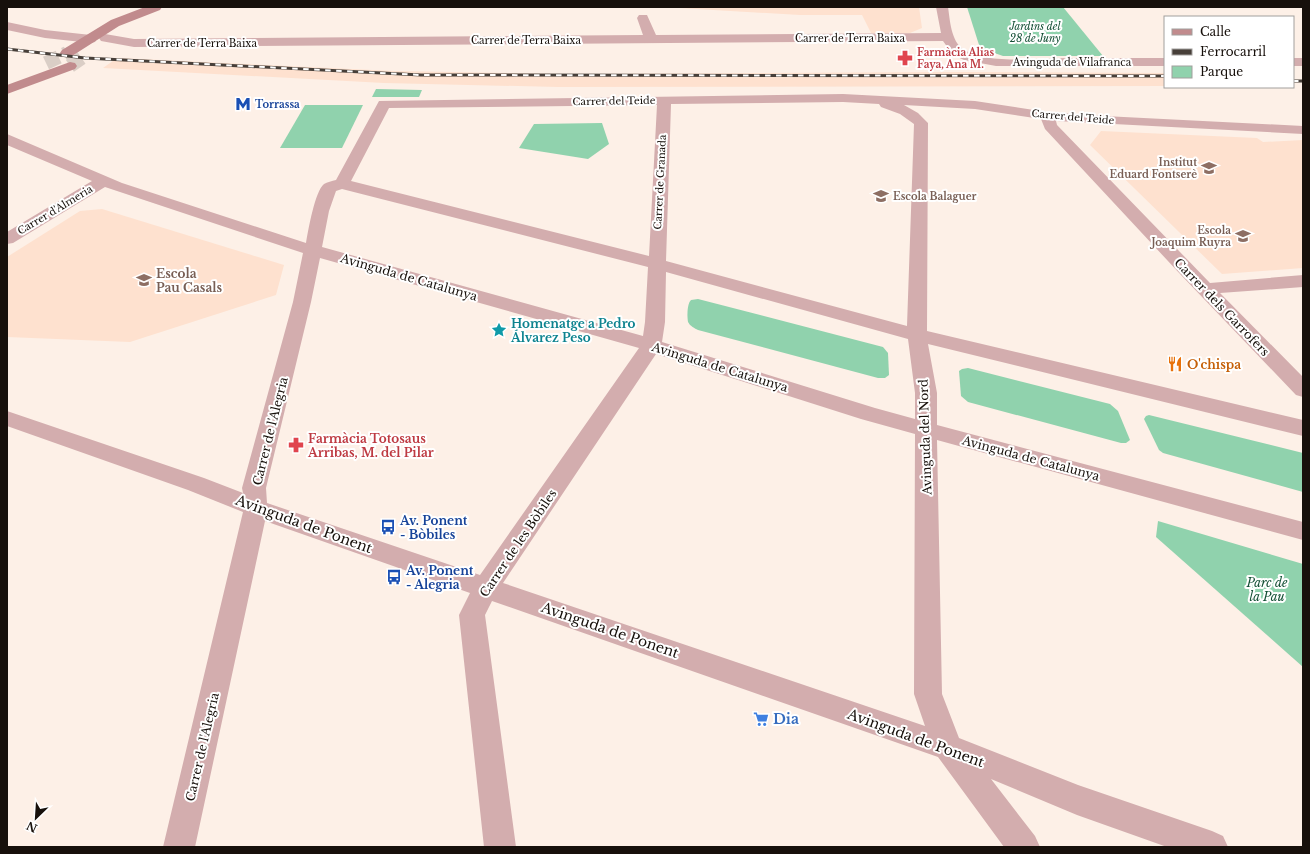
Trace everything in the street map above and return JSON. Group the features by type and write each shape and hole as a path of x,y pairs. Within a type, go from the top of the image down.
{"street":[{"path":"7,90 68,59 91,39 115,23 156,7"},
{"path":"942,7 948,37"},
{"path":"86,55 117,29 136,20 140,14"},
{"path":"643,18 651,39"},
{"path":"7,26 45,34 91,39"},
{"name":"Carrer de Terra Baixa","path":"105,38 134,43 948,37"},
{"name":"Avinguda de Vilafranca","path":"948,37 958,52 979,60 1010,62 1164,62"},
{"path":"7,80 46,63"},
{"name":"Carrer del Teide","path":"843,98 881,103 914,118"},
{"name":"Carrer del Teide","path":"384,104 843,98 943,103 1047,116 1111,121 1303,130"},
{"name":"Carrer de Granada","path":"657,264 664,100"},
{"path":"914,118 936,108 943,103"},
{"name":"Carrer de l'Alegria","path":"179,847 256,508 254,488 302,302 326,196 332,186 342,184 384,104"},
{"name":"Carrer dels Garrofers","path":"1047,116 1050,126 1303,390"},
{"name":"Avinguda del Nord","path":"914,118 917,335 926,393 928,694 948,747 1024,847"},
{"name":"Avinguda de Catalunya","path":"7,139 104,181 313,251 599,330 926,430 1303,531"},
{"name":"Carrer d'Almeria","path":"7,239 104,181"},
{"path":"342,184 657,264 917,335 1303,428"},
{"name":"Carrer de les Bòbiles","path":"500,847 472,615 486,588 651,346 654,322 657,264"},
{"path":"1205,289 1303,281"},
{"name":"Avinguda de Ponent","path":"7,418 196,484 256,508 948,747 1077,800 1212,847"}],"shaded area":[{"path":"662,7 919,7 922,28 910,33 871,33 862,15 800,15"},
{"path":"117,58 394,71 564,74 964,72 1164,73 1164,86 558,87 384,83 103,68"},
{"path":"1101,131 1257,138 1263,142 1303,140 1303,268 1222,274 1090,145"},
{"name":"Escola Pau Casals","path":"102,209 284,265 276,295 130,342 7,337 7,257 80,211"}],"green space":[{"name":"Jardins del 28 de Juny","path":"967,7 1063,7 1103,56 1003,56 980,48"},
{"path":"376,89 422,90 419,97 372,97"},
{"path":"305,105 363,105 342,148 280,148"},
{"path":"602,123 609,144 588,159 519,148 534,124"},
{"path":"698,299 883,347 888,353 889,375 885,378 878,378 698,330 692,327 688,322 687,313 691,300"},
{"path":"968,368 1110,404 1118,411 1130,440 1126,443 1121,443 968,402 961,396 959,371"},
{"path":"1149,415 1303,453 1303,492 1163,453 1159,450 1144,419"},
{"name":"Parc de la Pau","path":"1158,521 1303,564 1303,667 1156,537"}],"tunnel":[{"path":"46,63 67,53"},
{"path":"70,66 86,55"}],"railway":[{"path":"7,49 85,58 421,75 1164,76"},
{"path":"1294,81 1303,81"}],"place":[{"name":"Farmàcia Alias Faya, Ana M.","path":"905,58"},
{"name":"Torrassa","path":"243,104"},
{"name":"Institut Eduard Fontserè","path":"1209,168"},
{"name":"Escola Balaguer","path":"881,196"},
{"name":"Escola Joaquim Ruyra","path":"1243,236"},
{"name":"Escola Pau Casals","path":"144,280"},
{"name":"Homenatge a Pedro Álvarez Peso","path":"499,330"},
{"name":"O'chispa","path":"1175,364"},
{"name":"Farmàcia Totosaus Arribas, M. del Pilar","path":"296,445"},
{"name":"Av. Ponent - Bòbiles","path":"388,527"},
{"name":"Av. Ponent - Alegria","path":"394,577"},
{"name":"Dia","path":"761,719"}]}
